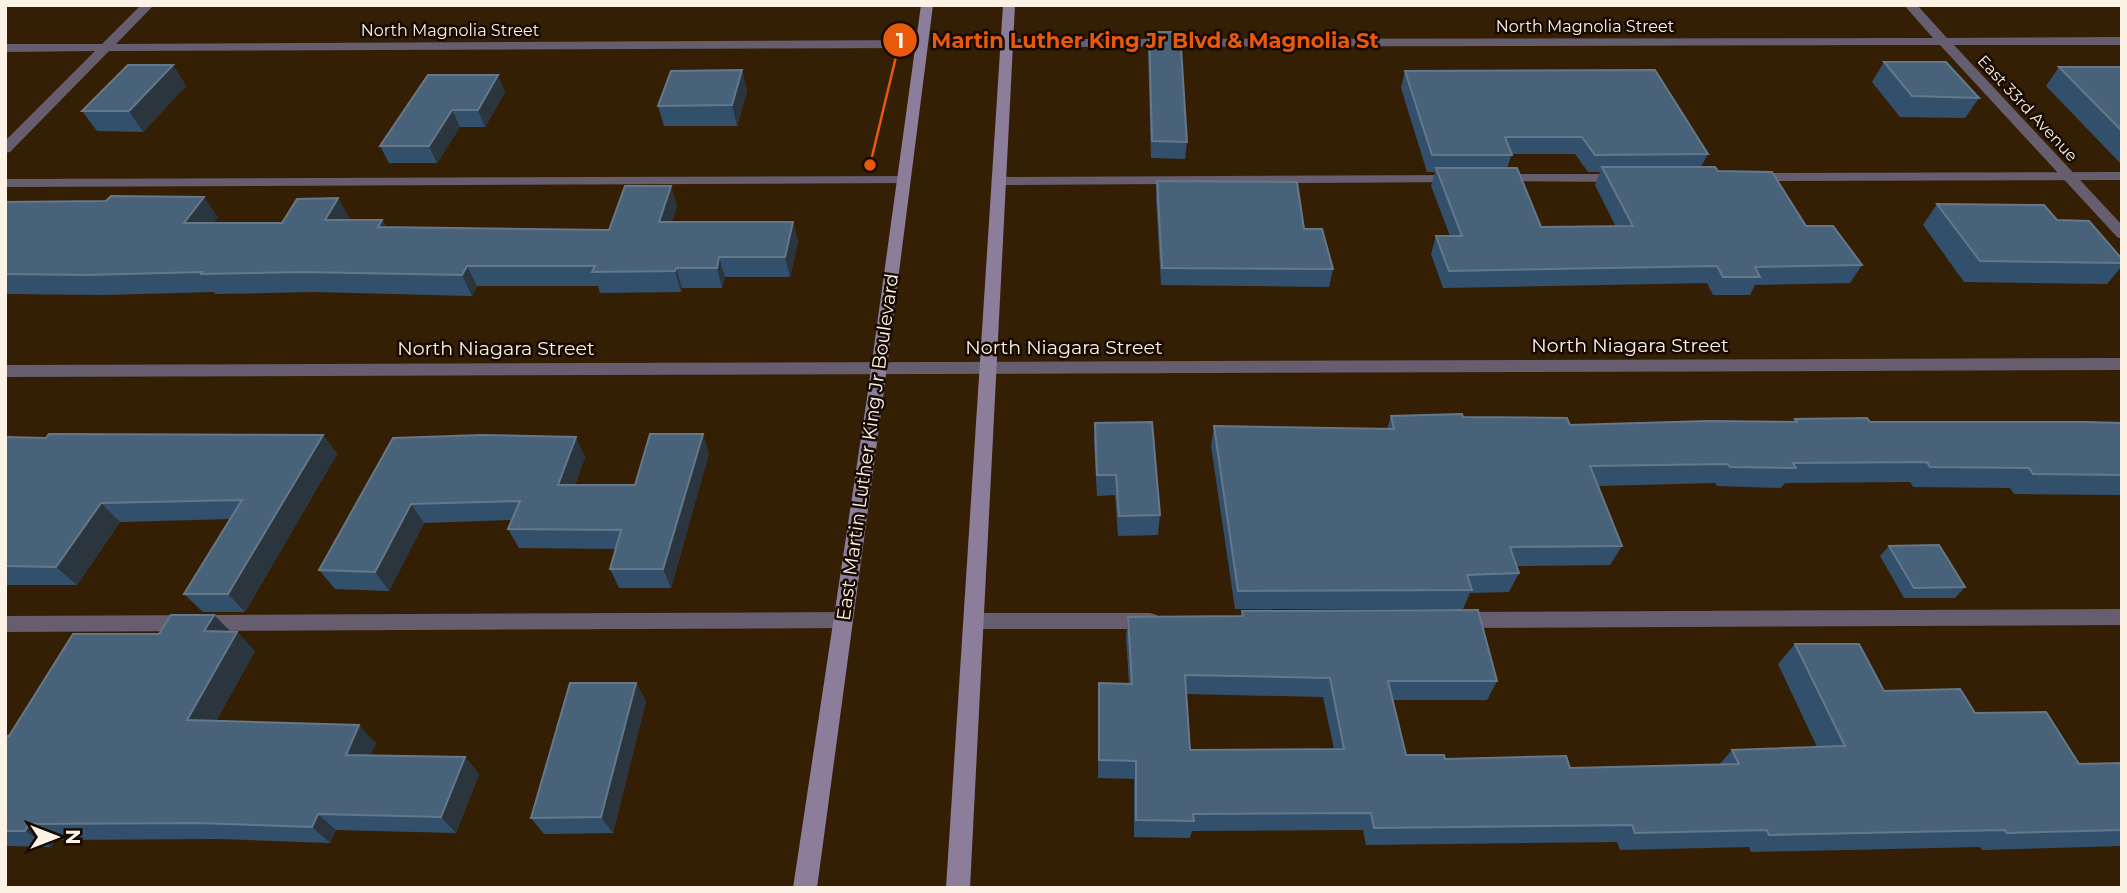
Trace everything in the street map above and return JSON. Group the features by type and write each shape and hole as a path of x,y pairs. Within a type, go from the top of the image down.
{"main road":[{"name":"East Martin Luther King Jr Boulevard","path":"805,888 928,5"},
{"path":"958,888 1009,5"}],"street":[{"path":"5,149 148,5"},
{"name":"East 33rd Avenue","path":"1910,5 2122,234"},
{"name":"North Magnolia Street","path":"1006,43 2122,41"},
{"name":"North Magnolia Street","path":"5,48 922,44"},
{"path":"1734,177 2122,176"},
{"path":"1000,181 1637,178"},
{"path":"5,183 904,180"},
{"name":"North Niagara Street","path":"5,371 2122,364"},
{"path":"1436,620 2122,617"},
{"path":"5,624 843,620"},
{"path":"975,621 1170,621"}],"building":[{"path":"1149,32 1180,32 1187,142 1152,141"},
{"path":"1884,62 1946,62 1979,98 1912,96"},
{"path":"128,65 173,65 129,111 82,111"},
{"path":"2059,67 2122,67 2122,131"},
{"path":"742,70 732,105 658,106 671,71"},
{"path":"1655,70 1708,154 1595,155 1582,137 1505,137 1512,155 1432,155 1405,71"},
{"path":"428,75 498,75 478,110 452,110 429,146 380,146"},
{"path":"1602,167 1715,167 1718,171 1772,172 1806,226 1833,226 1862,265 1755,267 1760,277 1723,277 1717,266 1449,271 1436,236 1462,236 1436,168 1517,168 1541,227 1633,226"},
{"path":"1157,181 1297,182 1304,229 1322,229 1333,269 1162,268"},
{"path":"625,186 671,186 659,222 793,222 785,257 719,257 717,268 676,268 675,271 592,272 595,266 467,266 462,275 302,272 5,274 5,202 106,201 111,196 204,197 184,223 282,223 297,199 338,198 325,220 382,220 378,227 609,230"},
{"path":"1937,204 2044,205 2057,220 2089,221 2122,259 2122,263 1980,261"},
{"path":"1462,414 1463,417 1567,418 1570,425 1709,421 1797,422 1795,419 1867,418 1870,422 2122,423 2122,475 2033,474 2029,468 1930,467 1927,462 1793,463 1796,468 1730,467 1728,464 1590,466 1622,546 1510,547 1519,573 1467,575 1472,590 1238,591 1214,426 1394,429 1391,416"},
{"path":"1152,422 1160,515 1119,516 1116,475 1097,475 1095,423"},
{"path":"49,434 323,435 228,594 184,594 242,500 101,503 56,567 5,566 5,437 46,438"},
{"path":"650,434 703,434 663,569 610,569 621,530 508,529 520,501 411,504 375,572 319,570 393,438 482,435 576,437 558,485 635,485"},
{"path":"1939,545 1965,587 1914,588 1889,546"},
{"path":"1478,610 1497,681 1388,681 1406,755 1444,755 1445,759 1566,756 1570,768 1739,764 1732,750 1845,746 1795,644 1859,644 1884,691 1960,689 1975,713 2046,712 2079,764 2122,763 2122,830 1769,835 1767,830 1635,833 1632,825 1374,828 1371,813 1193,814 1194,821 1136,820 1136,761 1099,760 1099,683 1132,684 1128,617 1243,616 1242,611","holes":["1185,675 1330,678 1344,749 1190,750"]},
{"path":"171,615 214,615 204,631 237,632 187,720 359,725 346,755 465,757 441,817 318,814 312,827 196,823 29,824 25,831 5,831 5,736 9,736 73,634 159,634"},
{"path":"570,683 636,683 601,817 531,818"}],"place":[{"name":"Martin Luther King Jr Blvd & Magnolia St","path":"870,165"}]}
